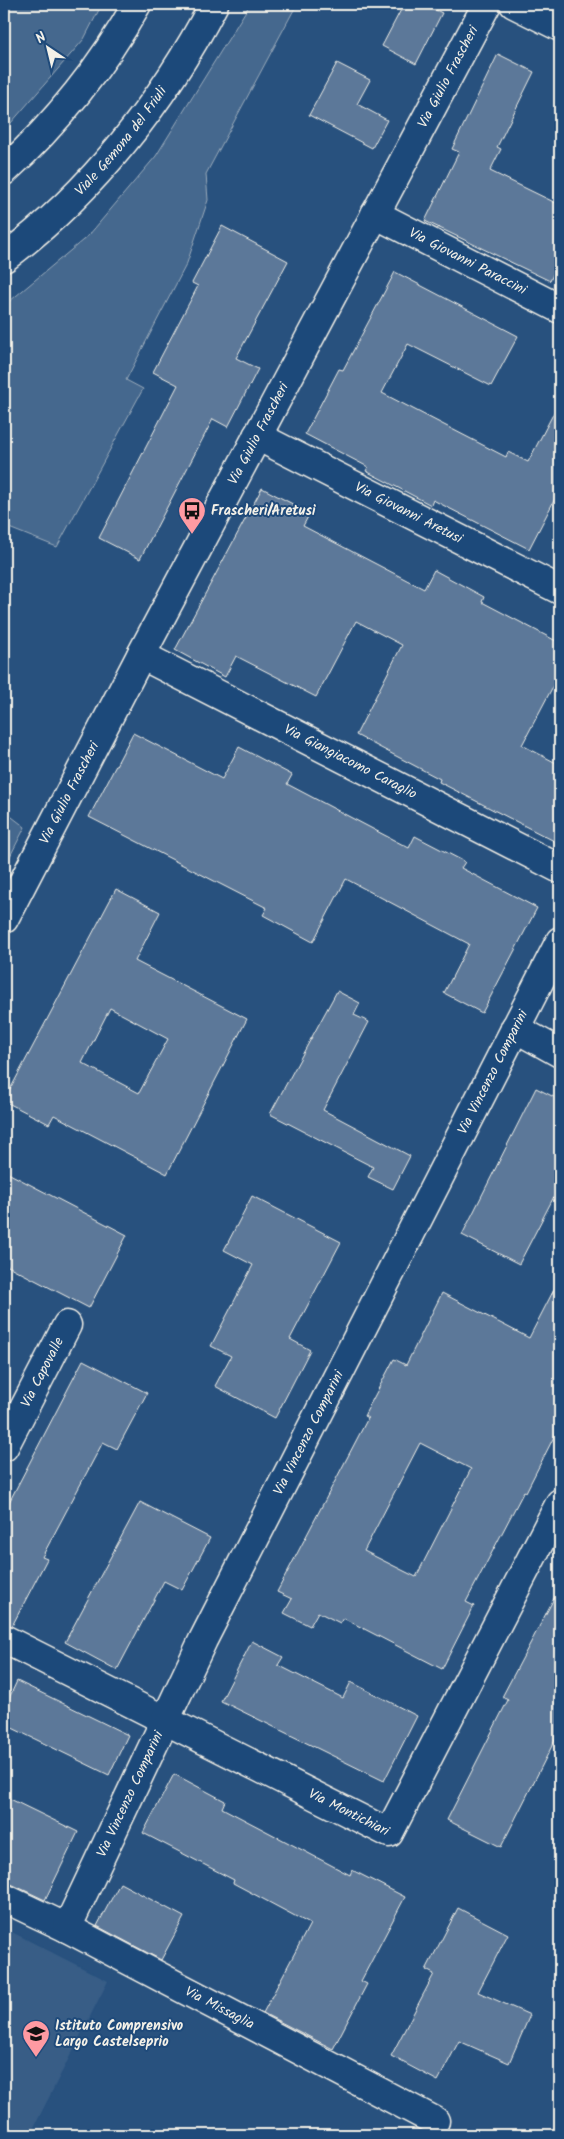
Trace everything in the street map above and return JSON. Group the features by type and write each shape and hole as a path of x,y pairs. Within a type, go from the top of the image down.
{"street":[{"path":"4,171 67,104 119,35 137,4"},
{"name":"Viale Gemona del Friuli","path":"4,258 39,231 81,192 118,148 166,82 214,4"},
{"name":"Via Giulio Frascheri","path":"4,919 141,655 487,4"},
{"path":"514,4 560,27"},
{"name":"Via Giovanni Paraccini","path":"375,214 560,309"},
{"name":"Via Giovanni Aretusi","path":"257,436 560,590"},
{"name":"Via Giangiacomo Caraglio","path":"141,655 560,869"},
{"name":"Via Vincenzo Comparini","path":"67,1928 203,1640 560,941"},
{"path":"515,1028 560,1053"},
{"name":"Via Capovalle","path":"4,1447 67,1325"},
{"name":"Via Montichiari","path":"4,1640 389,1833 560,1503"},
{"name":"Via Missaglia","path":"4,1898 67,1928 435,2121"}],"shaded area":[{"path":"4,4 102,4 84,39 4,131"},
{"path":"250,4 297,4 206,174 208,200 187,263 126,380 143,389 57,547 4,526 4,306 89,235 156,156"},
{"path":"4,811 25,827 4,868"},
{"name":"Istituto Comprensivo Largo Castelseprio","path":"4,1928 108,1981 30,2135 4,2135"}],"building":[{"path":"404,4 424,4 442,13 416,64 382,46"},
{"path":"498,54 534,72 497,147 501,149 490,171 560,205 560,260 550,281 425,221 459,152 452,149"},
{"path":"337,63 370,80 357,104 387,120 372,148 309,115"},
{"path":"222,226 288,261 236,358 258,369 228,427 213,419 140,559 99,538 178,385 153,372 198,286 192,283"},
{"path":"395,272 518,336 491,386 408,344 382,393 506,457 508,452 528,462 560,401 560,489 529,549 433,500 431,505 366,471 368,467 305,434 339,369 343,370"},
{"path":"262,488 310,513 303,526 424,589 434,570 484,597 482,602 560,643 560,673 522,745 560,765 560,844 439,782 440,779 356,735 402,645 356,621 316,697 236,656 225,677 175,650"},
{"path":"133,733 222,779 239,747 292,775 287,784 409,848 415,836 465,862 461,868 537,908 482,1013 444,993 469,944 346,879 313,942 263,915 267,908 89,817"},
{"path":"116,889 160,912 135,961 247,1019 167,1174 54,1115 49,1124 4,1101","holes":["110,1008 168,1039 139,1093 82,1063"]},
{"path":"337,991 360,1003 354,1015 369,1022 323,1110 410,1156 393,1189 368,1177 373,1167 270,1114"},
{"path":"536,1088 560,1100 560,1185 519,1264 462,1235"},
{"path":"4,1171 127,1235 89,1308 4,1264"},
{"path":"252,1196 341,1242 290,1339 310,1350 275,1418 215,1386 231,1356 211,1346 253,1265 224,1250"},
{"path":"560,1278 560,1425 466,1602 474,1606 442,1669 343,1618 340,1623 318,1612 310,1626 284,1613 292,1599 277,1592 368,1418 364,1416 394,1359 406,1365 442,1293 529,1338","holes":["420,1443 471,1469 416,1577 364,1551"]},
{"path":"83,1360 147,1393 117,1449 103,1442 42,1557 47,1559 12,1626 4,1623 4,1512"},
{"path":"140,1502 210,1538 182,1590 164,1581 117,1670 65,1642"},
{"path":"560,1587 560,1730 501,1847 447,1820 508,1700 502,1697"},
{"path":"252,1641 283,1657 278,1665 343,1698 351,1682 417,1716 384,1781 221,1701"},
{"path":"17,1681 128,1735 109,1775 4,1724 4,1709"},
{"path":"174,1774 225,1801 222,1808 350,1875 352,1870 405,1897 361,1981 367,1984 333,2049 263,2013 310,1924 233,1883 234,1880 143,1833"},
{"path":"4,1796 78,1832 45,1900 11,1884 4,1883"},
{"path":"120,1883 184,1917 161,1960 97,1926"},
{"path":"458,1908 508,1934 478,1992 530,2015 509,2063 459,2041 438,2081 391,2056 434,1974 426,1970"}],"place":[{"name":"Frascheri/Aretusi","path":"192,535"},
{"name":"Istituto Comprensivo Largo Castelseprio","path":"36,2058"}]}
